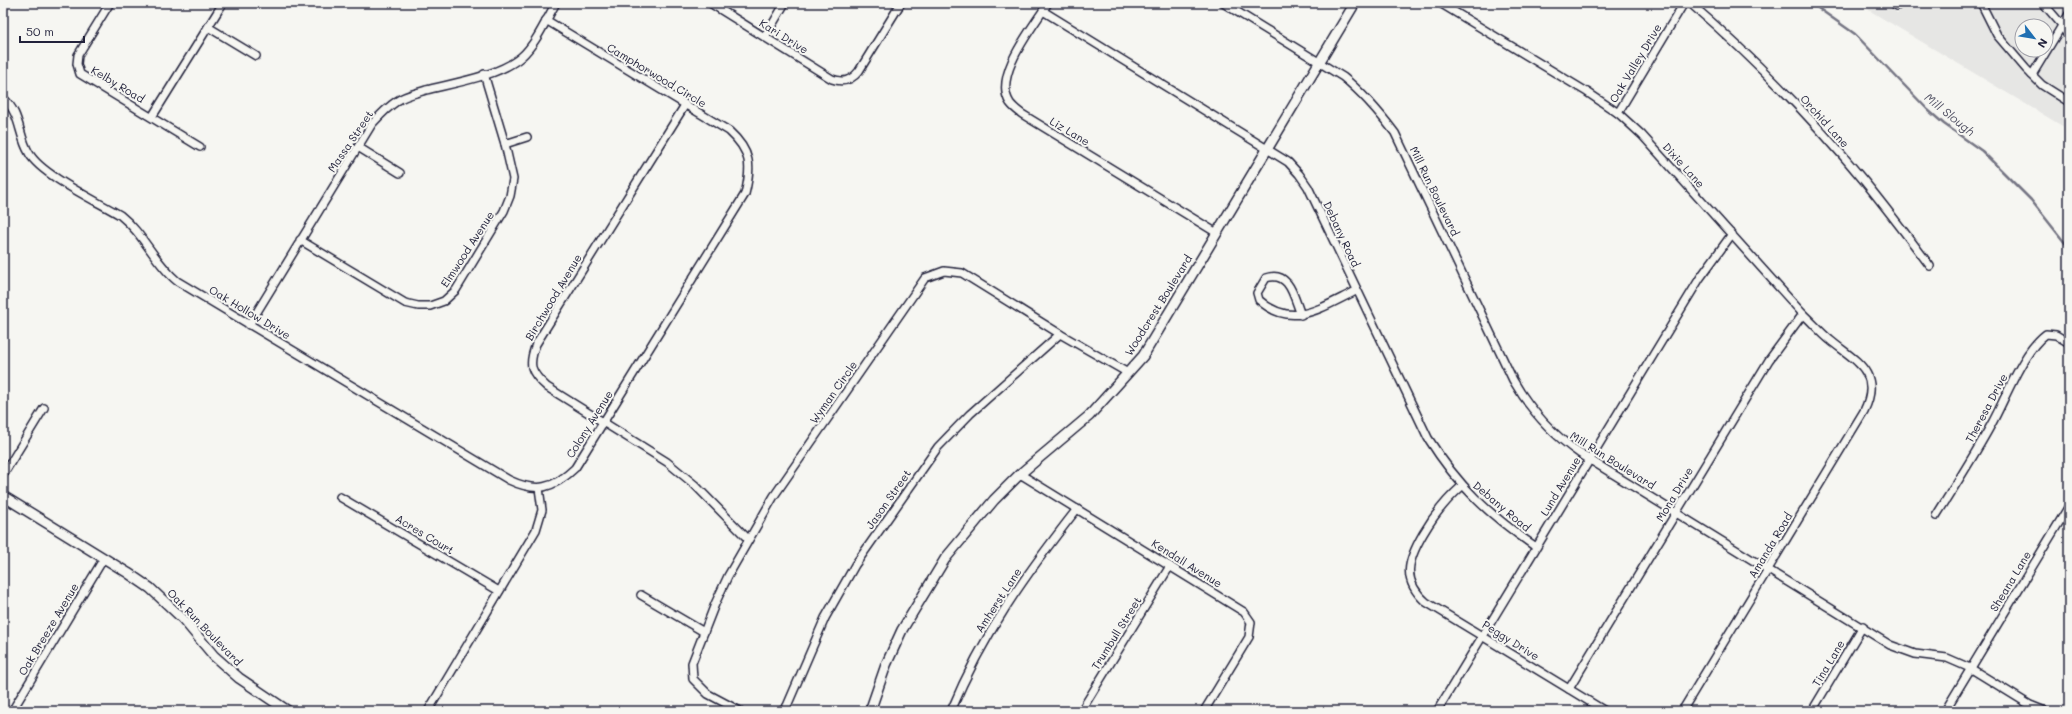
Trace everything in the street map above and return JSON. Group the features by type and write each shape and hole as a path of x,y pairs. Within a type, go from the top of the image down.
{"street":[{"name":"Kelby Road","path":"110,3 78,54 76,64 80,74 200,148"},
{"path":"152,117 223,3"},
{"name":"Massa Street","path":"249,325 372,124 398,100 484,74 504,67 521,57 530,47 556,3"},
{"name":"Kari Drive","path":"710,3 832,79 840,82 847,81 854,77 859,71 901,3"},
{"path":"765,37 786,3"},
{"name":"Liz Lane","path":"1048,3 1010,64 1006,80 1007,94 1010,104 1022,114 1216,233"},
{"name":"Mill Run Boulevard","path":"1223,3 1320,62 1360,91 1395,133 1513,380 1526,403 1558,438 1589,460 1863,626 1890,645 1909,652 1947,658 1970,668 2030,705 2045,711"},
{"name":"Woodcrest Boulevard","path":"870,711 886,665 902,630 923,592 945,559 994,500 1020,474 1089,416 1143,356 1355,3"},
{"name":"Dixie Lane","path":"1440,3 1587,92 1618,113 1642,135 1803,314 1830,340 1862,366 1868,375 1870,388"},
{"name":"Oak Valley Drive","path":"1618,113 1684,3"},
{"name":"Orchid Lane","path":"1690,3 1728,37 1827,137 1865,182 1930,266"},
{"path":"1981,3 1997,35 2032,75 2042,85 2069,102"},
{"path":"2043,3 2062,25 2069,38"},
{"name":"Debany Road","path":"1043,11 1288,162 1308,187 1356,291 1428,438 1462,486 1495,517 1536,547"},
{"path":"2032,75 2069,14"},
{"name":"Camphorwood Circle","path":"546,20 730,131 739,140 748,156"},
{"path":"208,27 256,56"},
{"name":"Elmwood Avenue","path":"300,240 405,303 424,306 444,301 456,290 504,212 510,196 513,179 505,144 484,74"},
{"name":"Oak Hollow Drive","path":"3,98 14,110 19,121 24,142 36,163 120,215 133,225 168,274 249,325 510,480 523,486 539,488"},
{"name":"Birchwood Avenue","path":"685,105 536,344 531,358 531,366 536,377 547,387 667,462 695,485 748,539"},
{"path":"505,144 527,137"},
{"path":"358,147 400,173"},
{"name":"Colony Avenue","path":"539,488 560,482 574,468 604,422 745,194 750,175 748,156"},
{"name":"Lund Avenue","path":"1436,711 1700,278 1732,234"},
{"name":"Wyman Circle","path":"740,711 708,694 693,679 692,664 704,632 728,576 774,496 925,278 944,271 962,273 1060,334 1128,373"},
{"path":"1301,315 1289,284 1282,277 1274,275 1266,278 1257,293 1259,300 1277,313 1287,316 1301,315 1312,312 1356,291"},
{"name":"Mona Drive","path":"1569,689 1769,360 1803,314"},
{"name":"Jason Street","path":"782,711 787,706 825,618 855,565 938,447 970,414 1060,334"},
{"name":"Theresa Drive","path":"1936,516 1991,425 2012,382 2037,341 2046,334 2056,335 2069,344"},
{"name":"Amanda Road","path":"1682,711 1864,411 1869,400 1870,388"},
{"path":"3,475 44,408"},
{"name":"Kendall Avenue","path":"1020,474 1244,612 1251,622 1249,637 1204,711"},
{"name":"Peggy Drive","path":"1462,486 1436,512 1413,551 1409,572 1411,582 1418,594 1426,602 1605,711"},
{"path":"428,711 536,530 542,510 539,488"},
{"name":"Oak Run Boulevard","path":"3,496 128,573 165,601 183,619 214,656 239,678 288,711"},
{"name":"Acres Court","path":"340,497 499,591"},
{"name":"Sheana Lane","path":"1945,711 2069,506"},
{"name":"Amherst Lane","path":"951,711 968,671 996,622 1032,566 1077,509"},
{"name":"Oak Breeze Avenue","path":"12,711 104,558"},
{"name":"Trumbull Street","path":"1081,711 1170,566"},
{"path":"641,595 704,632"},
{"name":"Tina Lane","path":"1812,711 1863,626"}],"shaded area":[{"path":"1857,3 1886,3 1897,13 1903,6 1899,3 1976,3 1994,38 2026,76 2040,89 2069,107 2069,130"},
{"path":"1987,3 2036,3 2050,18 2014,18 2014,48 2001,33"},
{"path":"2049,3 2069,3 2069,6 2061,16"},
{"path":"2061,35 2069,46 2069,97 2045,82 2038,75 2048,58 2054,58 2054,47"},
{"path":"2022,58 2037,58 2031,68"}],"waterway":[{"name":"Mill Slough","path":"1811,3 1855,34 1928,110 1944,124 1982,151 2031,200 2069,248"}]}
